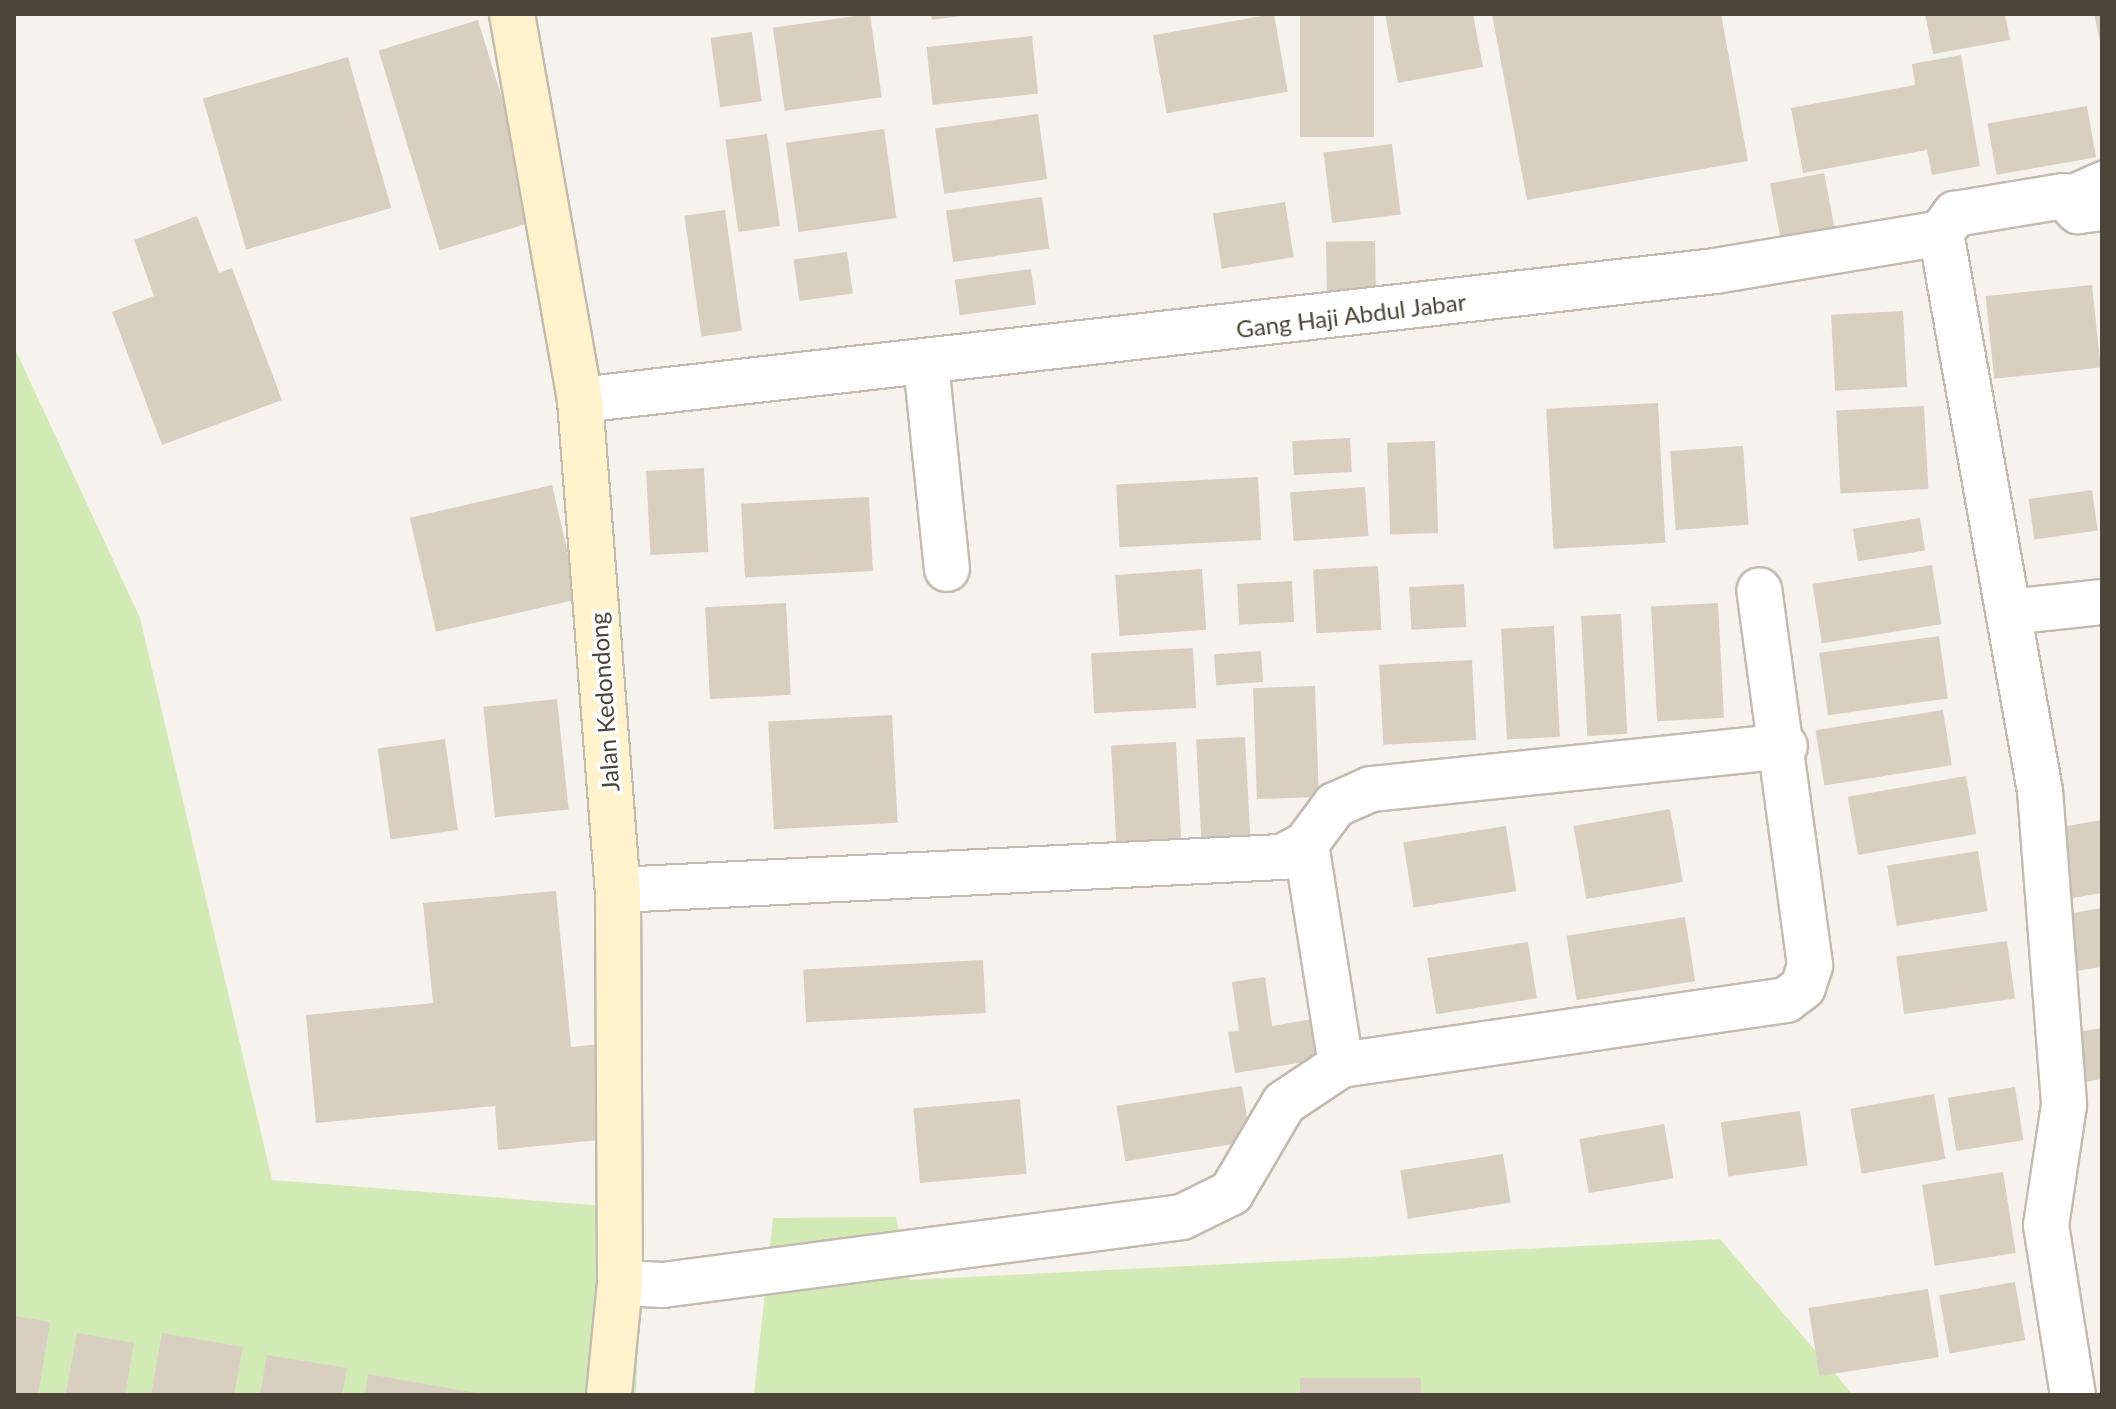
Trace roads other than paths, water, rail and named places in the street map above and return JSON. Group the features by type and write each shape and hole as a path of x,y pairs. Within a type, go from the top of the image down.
{"street":[{"name":"Jalan Kedondong","path":"512,14 580,400 618,890 620,1283 609,1395"},
{"name":"Gang Haji Abdul Jabar","path":"580,400 1715,271 1941,233 1955,214 2089,194"},
{"path":"1941,233 1978,475 2009,612 2040,791 2083,1104 2046,1225 2069,1394"},
{"path":"926,363 947,569"},
{"path":"620,1283 663,1285 1182,1217 1231,1193 1284,1103 1341,1065 1786,1000 1803,987 1810,965 1785,746 1759,590"},
{"path":"2009,612 2102,602"},
{"path":"618,890 1282,857 1306,844 1335,805 1371,789 1785,746"},
{"path":"1306,844 1341,1065"}]}
